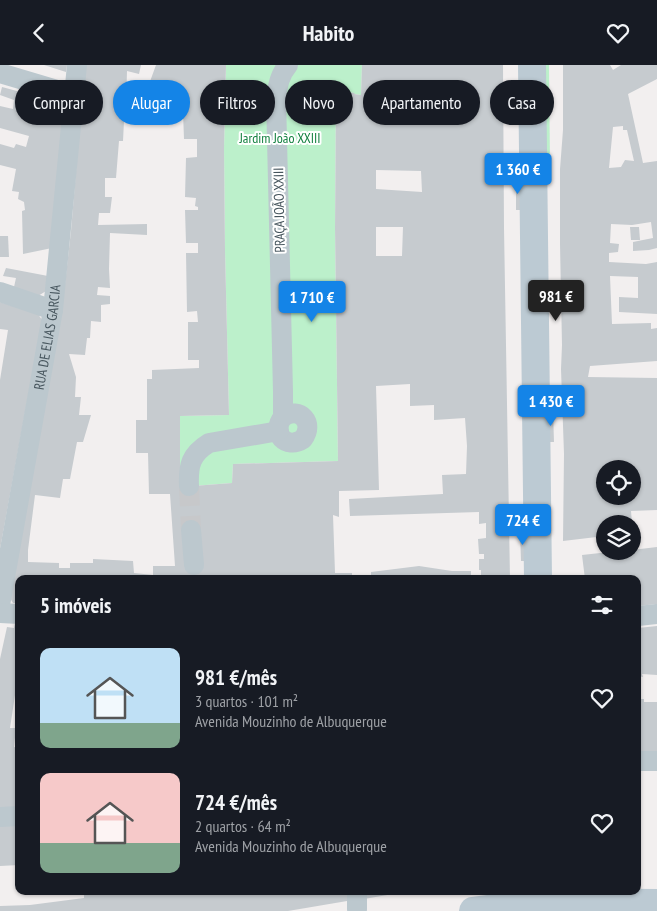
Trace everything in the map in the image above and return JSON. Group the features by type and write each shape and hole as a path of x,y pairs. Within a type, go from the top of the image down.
{"main road":[{"path":"532,65 538,575"},
{"path":"473,911 542,897 657,903"}],"street":[{"name":"RUA DE ELIAS GARCIA","path":"76,80 77,65"},
{"name":"PRAÇA JOÃO XXIII","path":"189,486 188,472 190,463 201,448 209,443 281,424 276,97 278,84 288,65"},
{"path":"0,73 24,80"},
{"name":"RUA DE ELIAS GARCIA","path":"0,605 53,310 71,125"},
{"path":"0,292 53,310"},
{"path":"191,530 194,565"},
{"path":"0,613 15,614"},
{"path":"641,616 657,614"},
{"path":"641,761 657,761"},
{"path":"0,817 15,816"}],"green space":[{"name":"Jardim João XXIII","path":"226,65 362,65 361,95 353,93 353,80 285,80 285,125 336,125 338,461 233,464 232,483 180,487 180,416 229,415 225,125 275,125 275,80 226,80"},
{"path":"541,65 549,65 549,80 541,80"},
{"path":"542,125 550,125 550,168 542,168"}],"building":[{"path":"44,65 67,65 66,72"},
{"path":"85,65 141,65 139,74 127,71 127,80 113,80 113,125 124,125 123,141 119,141 116,178 105,178 105,197 112,197 110,213 99,213 98,225 147,224 147,235 110,233 110,288 98,287 97,295 110,296 110,304 101,305 101,322 91,321 90,338 87,338 85,355 69,354 76,377 75,397 81,397 79,415 91,415 83,442 77,442 70,479 63,479 60,498 35,495 28,562 59,563 59,568 70,568 70,563 93,563 93,559 133,561 134,573 153,575 15,575 15,603 10,598 65,284 80,125 103,125 103,80 84,80"},
{"path":"156,65 226,65 226,80 200,80 200,125 225,125 229,415 180,416 180,487 232,483 233,464 338,461 336,125 353,125 353,93 361,95 362,65 503,65 503,80 490,80 490,125 503,125 510,575 481,575 479,559 484,559 484,554 479,554 478,539 486,538 486,523 479,524 479,512 350,516 349,499 443,494 442,475 466,474 465,418 434,420 434,405 410,406 410,384 376,386 379,490 339,491 339,517 333,515 335,573 352,573 352,575 153,575 153,566 175,566 170,494 149,494 148,453 136,453 136,420 147,420 147,379 152,379 152,370 199,368 199,360 188,360 188,322 198,322 197,311 187,312 186,253 198,253 198,243 186,243 185,210 198,210 198,207 195,206 196,198 185,197 186,158 197,157 197,139 184,139 183,125 190,125 190,80 151,80","holes":["376,170 421,171 422,192 376,189","376,227 403,227 402,256 376,256"]},
{"path":"563,65 610,65 613,70 621,65 657,65 657,79 628,94 643,163 657,161 657,248 633,251 633,242 653,238 651,222 632,225 611,224 610,243 619,244 618,252 609,253 609,262 646,264 657,262 657,314 619,312 619,297 638,298 638,277 610,276 612,324 651,323 651,329 657,328 657,361 590,366 588,377 657,378 657,510 631,511 631,515 596,515 596,537 563,541 564,454 561,369 560,169 563,130","holes":["623,126 623,130 627,130 634,161 625,160 621,167 609,168 613,127"]},
{"path":"2,87 15,91 15,125 63,125 52,248 23,254 22,211 25,210 24,202 18,199 19,192 12,191 16,169 0,165 0,144 14,148 16,144 26,147 29,136 0,128 0,106 13,109 14,100 0,95"},
{"path":"516,180 521,180 521,210 516,210"},
{"path":"630,227 639,227 640,240 631,240"},
{"path":"0,236 8,236 9,257 0,257"},
{"path":"6,268 48,276 46,291 38,296 14,287 16,278 3,276"},
{"path":"0,302 38,314 42,320 0,549 0,380 8,330 0,329"},
{"path":"553,411 554,442 549,442 548,412"},
{"path":"520,531 525,531 526,561 521,561"},
{"path":"657,547 657,604 641,606 641,575 584,575 582,555 596,553 596,560 641,560 641,549"},
{"path":"419,566 452,571 471,571 471,575 371,575 371,572"},
{"path":"15,623 15,695 10,728 15,728 15,808 0,809 0,659 7,627 14,628"},
{"path":"657,626 657,675 642,674 643,677 641,677 641,628"},
{"path":"641,699 644,699 644,702 657,702 657,751 641,751"},
{"path":"0,821 15,821 15,865 0,866"},
{"path":"84,895 352,895 353,900 288,911 0,911 0,906 30,905 84,898"},
{"path":"364,895 387,895 364,899"}],"tunnel":[{"path":"189,486 191,530"}]}
